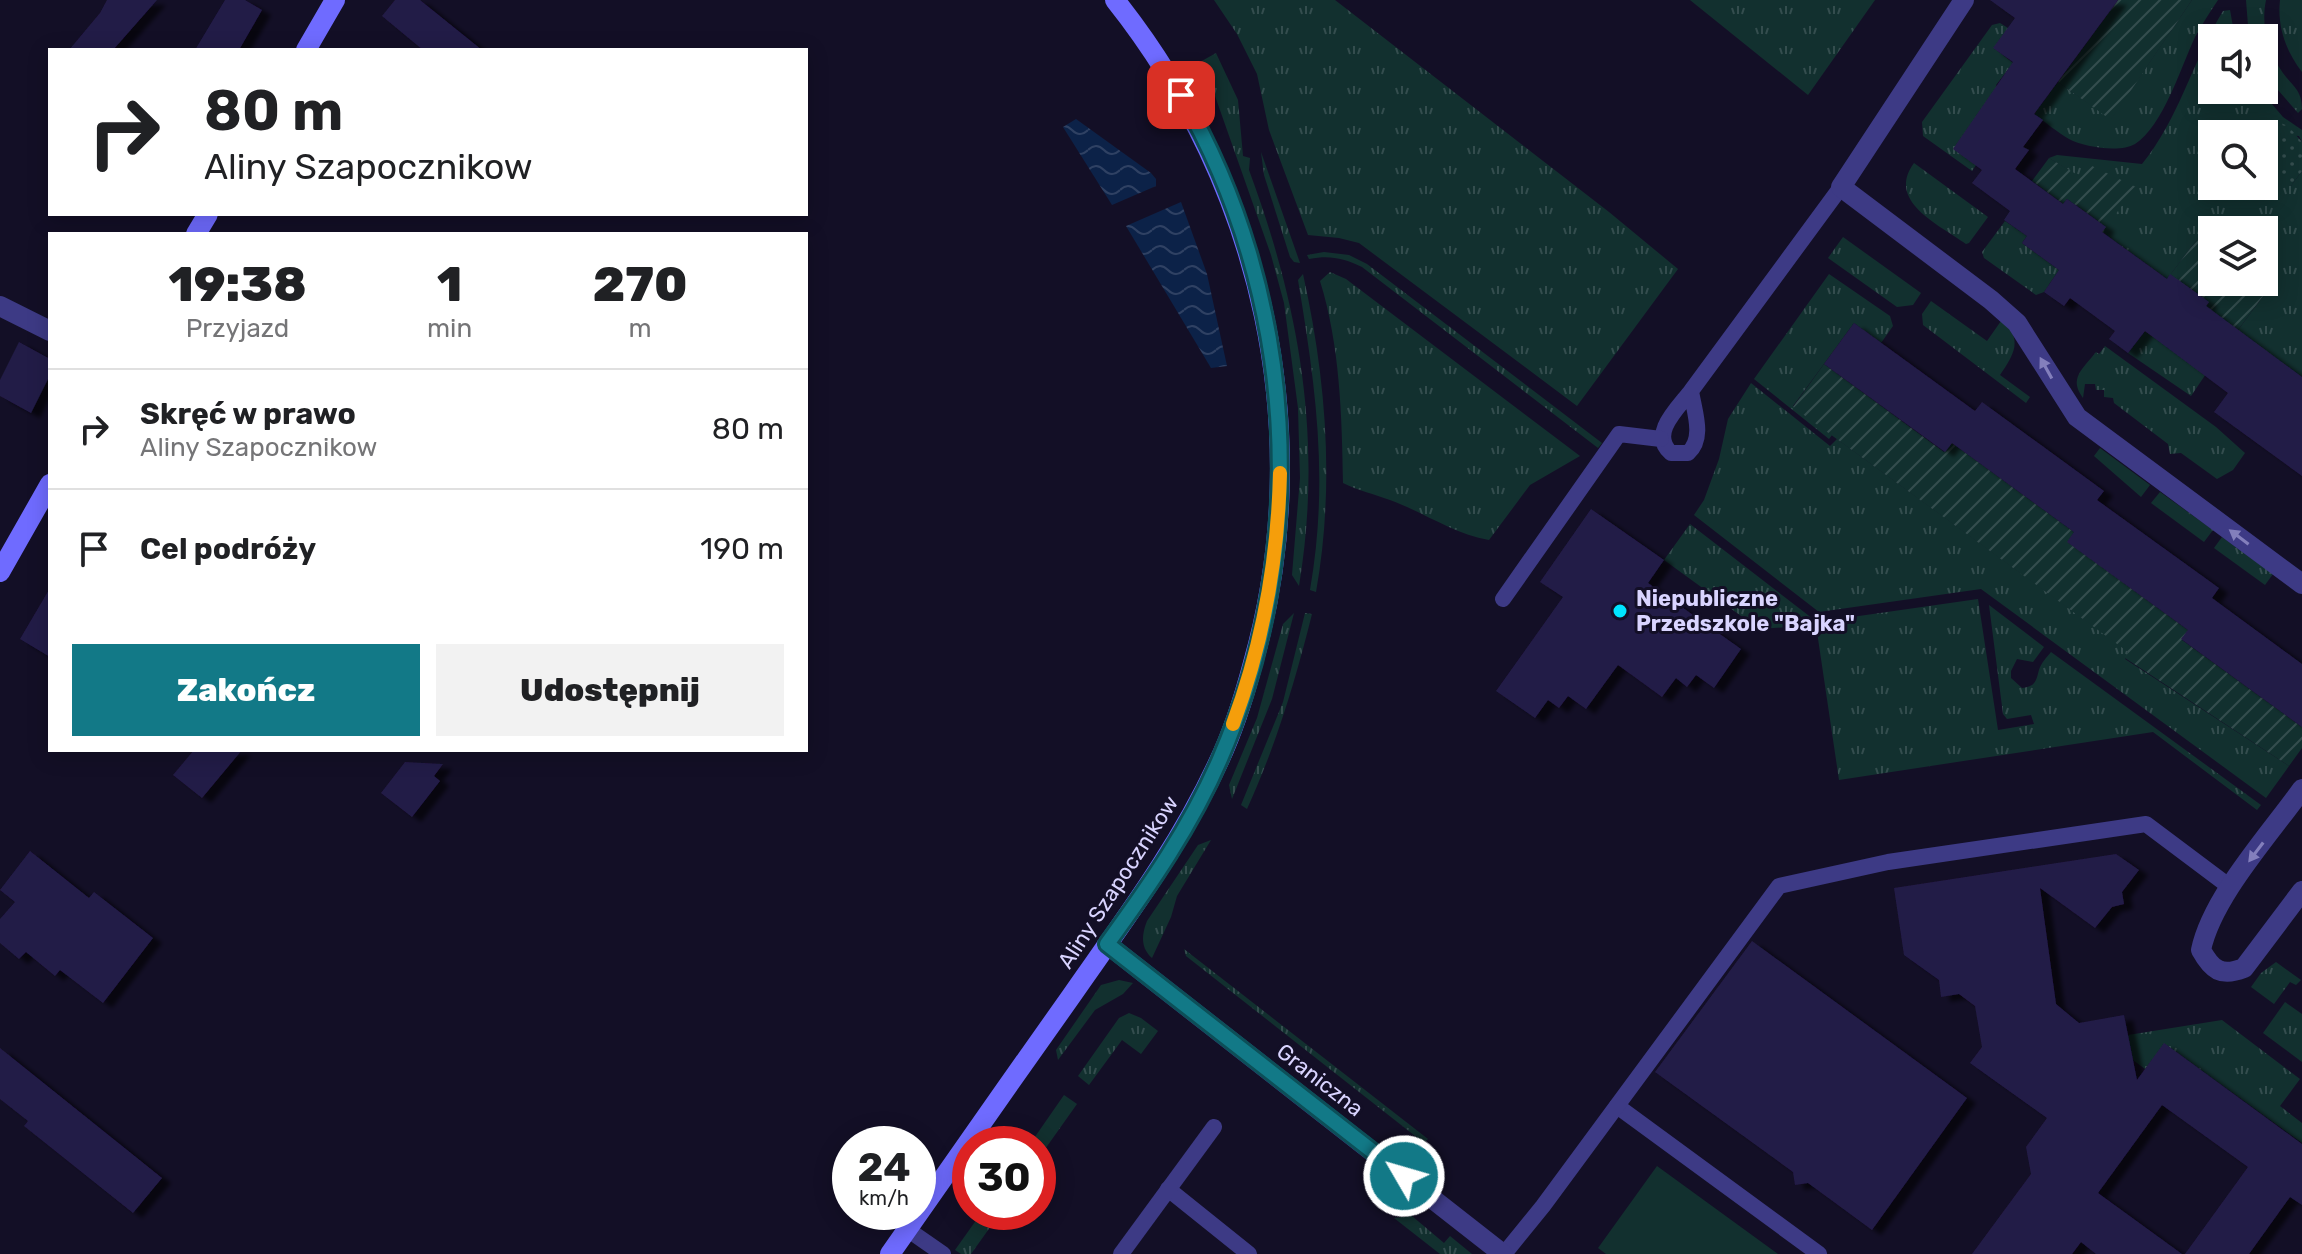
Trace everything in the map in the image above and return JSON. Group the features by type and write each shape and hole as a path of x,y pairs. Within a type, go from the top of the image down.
{"street":[{"path":"307,48 335,0"},
{"name":"Aliny Szapocznikow","path":"936,1188 1176,844 1220,759 1235,719 1269,595 1276,544 1280,453 1273,359 1255,273 1226,188 1190,112 1164,68 1115,0"},
{"path":"1964,0 1841,187 2017,323 2077,417 2302,584"},
{"path":"0,306 48,330"},
{"path":"0,572 48,488"},
{"path":"2302,789 2230,887 2204,935 2201,950 2208,962 2218,971 2230,974 2244,968 2302,891"},
{"name":"Graniczna","path":"1107,944 1504,1254"},
{"name":"Aliny Szapocznikow","path":"896,1252 907,1230"}],"lane":[{"path":"1691,391 1698,436 1695,447 1688,453 1671,453 1664,448 1661,439 1663,429 1841,187"},
{"path":"1503,599 1619,434 1661,439"},
{"path":"1504,1254 1779,886 1888,862 2146,824 2230,887"},
{"path":"1617,1106 1819,1254"},
{"path":"1121,1254 1214,1127"},
{"path":"1168,1189 1249,1254"},
{"path":"908,1230 943,1254"}],"green space":[{"path":"1214,0 1335,0 1678,269 1577,406 1359,243 1308,235 1269,130 1257,74 1237,34"},
{"path":"1690,0 1875,0 1808,95"},
{"path":"2118,0 2192,0 2111,120 2058,82"},
{"path":"2192,0 2218,0 2203,24 2198,24 2198,32 2163,110 2135,144 2102,148 2076,142 2034,114 2058,82 2111,119"},
{"path":"2246,0 2266,0 2265,24 2248,24"},
{"path":"2280,0 2302,0 2302,72 2284,38"},
{"path":"2230,10 2232,24 2215,24 2223,11"},
{"path":"2000,23 2008,28 1994,48 2013,63 1996,85 2002,91 1954,149 1976,165 1972,171 1923,136 1922,122 1992,25"},
{"path":"1216,53 1238,100 1243,156 1250,158 1249,170 1282,273 1302,375 1308,479 1306,532 1299,586 1292,575 1300,478 1298,408 1284,303 1271,255 1208,76 1200,62"},
{"path":"2198,60 2198,104 2272,104 2283,117 2302,130 2302,142 2299,136 2278,134 2278,120 2198,120 2198,200 2278,200 2278,186 2291,186 2302,171 2302,377 2271,355 2233,337 2263,296 2278,296 2278,216 2198,216 2198,238 2167,279 2102,232 2081,178 2049,158 2057,155 2142,164 2176,109"},
{"path":"2278,65 2300,96 2302,109 2298,113 2278,90"},
{"path":"2278,122 2288,126 2302,142 2302,171 2291,186 2278,186"},
{"path":"1261,152 1300,263 1290,257 1264,175"},
{"path":"2049,158 2081,177 2090,165 2136,187 2106,227 2067,199 2063,204 2032,181"},
{"path":"1914,163 1988,217 1969,243 1930,220 1911,200 1906,189 1907,177"},
{"path":"2005,221 2027,236 2022,243 2059,270 2044,292 2036,295 1984,258 1982,252"},
{"path":"1843,237 1921,293 1913,305 1897,307 1828,258"},
{"path":"2198,238 2198,296 2263,296 2238,330 2170,275"},
{"path":"1324,252 1349,255 1367,264 1602,443 1598,448 1362,267 1336,258 1309,259 1307,255"},
{"path":"1330,272 1346,279 1580,456 1530,485 1489,540 1463,533 1343,483 1336,355 1320,281"},
{"path":"1303,274 1317,353 1325,432 1325,512 1316,592 1310,590 1319,511 1318,435 1298,280"},
{"path":"1829,274 1890,316 1893,326 1881,343 1854,323 1793,406 1832,435 1829,439 1754,379"},
{"path":"1931,301 1987,341 2001,321 2008,327 2013,334 2013,354 2000,375 2030,397 2026,403 1923,325 1922,314"},
{"path":"2145,331 2182,358 2210,368 2191,396 2128,353"},
{"path":"2105,346 2216,427 2245,453 2233,470 2217,479 2181,453 2170,454 2168,444 2114,403 2113,398 2104,397 2104,390 2096,390 2095,384 2085,384 2083,398 2077,385 2079,374 2096,352 2099,354"},
{"path":"1824,364 1944,452 1952,443 2074,532 2068,542 2188,630 2182,640 2302,727 2302,748 2289,766 2125,658 2128,652 1793,407"},
{"path":"1751,383 1830,446 1837,439 2129,652 2125,659 2289,766 2266,798 1981,589 1819,612 1694,515 1704,500 1719,459 1728,419"},
{"path":"2100,448 2150,485 2141,497 2094,456"},
{"path":"2160,492 2213,530 2204,542 2151,503"},
{"path":"1690,524 1817,622 1978,599 1998,730 2034,724 2031,715 2007,719 2003,714 1989,605 2044,647 2033,662 2017,659 2011,678 2022,688 2035,682 2041,665 2051,652 2261,805 2257,810 2153,732 1839,780 1816,625 1759,629 1664,560"},
{"path":"2222,537 2273,574 2265,585 2214,548"},
{"path":"1294,613 1272,699 1232,799 1229,785 1257,718 1283,624"},
{"path":"1305,613 1312,614 1292,689 1247,809 1241,805 1283,702"},
{"path":"1211,840 1177,896 1152,958 1143,940 1147,921 1198,845"},
{"path":"1184,949 1428,1139 1424,1143 1186,956"},
{"path":"2276,962 2301,980 2296,985 2290,982 2274,1004 2251,987 2261,973"},
{"path":"1119,980 1133,983 1123,994 1095,1010 1058,1060 1056,1050 1101,985"},
{"path":"2285,1002 2302,1014 2302,1062 2263,1033"},
{"path":"1129,1013 1158,1031 1141,1054 1122,1040 1089,1085 1078,1076 1119,1018"},
{"path":"2222,1020 2300,1079 2280,1106 2302,1123 2302,1143 2165,1044 2145,1069 2133,1060 2128,1035"},
{"path":"1064,1095 1077,1104 1056,1134 1056,1126 1042,1126"},
{"path":"1657,1166 1778,1254 1606,1254 1598,1248"},
{"path":"1412,1216 1444,1243 1450,1236 1472,1254 1440,1254 1394,1218"},
{"path":"969,1230 988,1230 971,1254 961,1254 955,1250"}],"water":[{"path":"1076,119 1151,173 1156,179 1156,186 1112,205 1063,127"},
{"path":"1181,202 1207,274 1227,366 1211,368 1126,226"}],"building":[{"path":"107,0 157,0 115,48 71,48"},
{"path":"225,0 245,0 262,10 240,48 196,48"},
{"path":"395,0 420,0 480,48 421,48 382,16"},
{"path":"1990,0 2118,0 2034,114 2043,120 2023,147 2029,150 2015,169 2063,204 2067,199 2106,227 2102,232 2167,279 2170,274 2209,302 2206,306 2302,377 2302,476 2214,412 2228,393 2145,331 2128,353 2109,339 2115,331 2070,298 2064,306 2044,292 2059,270 2022,243 2027,236 2004,220 2010,211 1972,183 1982,170 1953,149 2013,62 1993,48 2015,18"},
{"path":"1854,323 1975,411 1982,402 2104,491 2097,500 2219,588 2212,598 2302,664 2302,727 2181,639 2188,630 2067,542 2074,532 1952,443 1945,452 1824,364"},
{"path":"19,342 48,358 48,379 31,413 0,396 0,380"},
{"name":"Niepubliczne Przedszkole \"Bajka\"","path":"1591,509 1664,560 1648,583 1741,649 1714,688 1696,675 1687,687 1676,678 1662,697 1618,665 1586,709 1568,696 1559,708 1548,700 1535,718 1496,691 1563,597 1540,582"},
{"path":"48,591 48,656 20,639"},
{"path":"192,752 240,752 202,798 173,775"},
{"path":"405,762 443,764 434,776 440,781 412,817 381,793"},
{"path":"30,851 89,898 94,892 153,938 103,1003 60,970 55,976 26,952 19,959 0,943 0,919 15,902 0,890"},
{"path":"2116,854 2139,870 2122,892 2124,904 2112,907 2095,928 2040,888 2056,1004 2079,1023 2124,1015 2137,1080 2164,1043 2302,1144 2302,1205 2290,1197 2249,1254 2185,1254 2248,1167 2162,1105 2098,1193 2182,1254 2096,1254 2081,1242 2072,1254 1972,1254 2031,1174 2026,1147 2047,1118 1970,1063 1982,1047 1975,1006 1959,994 1941,997 1939,980 1904,955 1894,888"},
{"path":"1752,941 1967,1098 1872,1230 1808,1183 1795,1185 1793,1172 1655,1072"},
{"path":"0,1048 162,1178 133,1213 24,1126 28,1121 0,1099"}],"slow traffic":[{"path":"1233,724 1249,679 1269,595 1280,473"}],"place":[{"name":"Niepubliczne Przedszkole \"Bajka\"","path":"1620,611"}],"route":[{"path":"1181,95 1226,188 1242,230 1265,315 1278,408 1280,453 1276,544 1260,638 1249,679 1220,759 1176,844 1107,944 1404,1176"}]}
